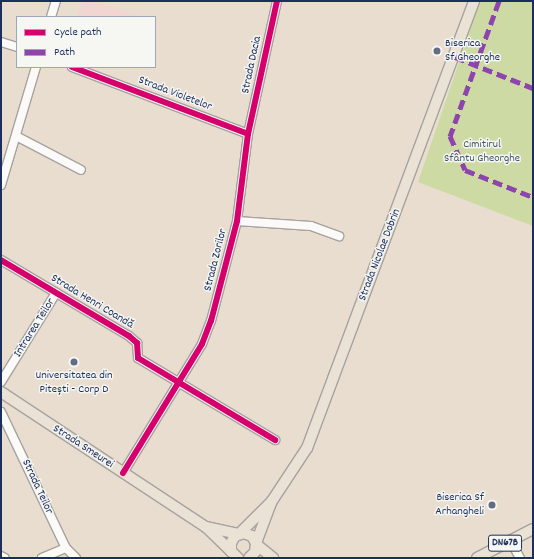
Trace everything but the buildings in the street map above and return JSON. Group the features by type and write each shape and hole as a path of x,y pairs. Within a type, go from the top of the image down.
{"main road":[{"name":"Strada Nicolae Dobrin","path":"235,554 231,543 272,501 307,448 474,1"},
{"name":"Strada Smeurei","path":"1,392 206,527 235,554"},
{"name":"Strada Nicolae Dobrin","path":"249,558 255,552 256,544 272,501"},
{"name":"Strada Smeurei","path":"206,527 239,534 248,534 256,544 273,558"},
{"name":"DN67B","path":"477,558 533,529"}],"street":[{"path":"51,16 56,1"},
{"name":"Strada Dacia","path":"248,134 277,1"},
{"path":"1,42 16,47"},
{"path":"1,185 36,68"},
{"name":"Strada Violetelor","path":"75,68 248,134"},
{"name":"Strada Zorilor","path":"123,473 202,344 211,321 237,221 248,134"},
{"path":"16,136 81,170"},
{"path":"237,221 311,226 338,236"},
{"name":"Strada Henri Coandă","path":"1,260 129,336 137,343 138,358 179,383"},
{"name":"Intrarea Teilor","path":"1,382 56,293"},
{"path":"179,383 275,440"},
{"name":"Strada Teilor","path":"1,412 66,548 76,558"},
{"path":"510,540 520,558"},
{"path":"42,558 66,548"},
{"path":"1,556 5,558"}],"shaded area":[{"path":"83,1 98,1 137,16 77,16"}],"green space":[{"name":"Cimitirul Sfântu Gheorghe","path":"480,1 533,1 533,226 418,182"}],"marked path":[{"path":"499,1 450,136 465,170 533,197"},
{"path":"455,57 533,88"}],"cycle path":[{"path":"123,473 202,344 211,321 237,221 248,134 277,1"},
{"path":"75,68 248,134"},
{"path":"1,260 129,336 137,343 138,358 275,440"}],"place":[{"name":"Biserica Sf Gheorghe","path":"437,51"},
{"name":"Universitatea din Pitești - Corp D","path":"74,362"},
{"name":"Biserica Sf Arhangheli","path":"492,505"}]}
